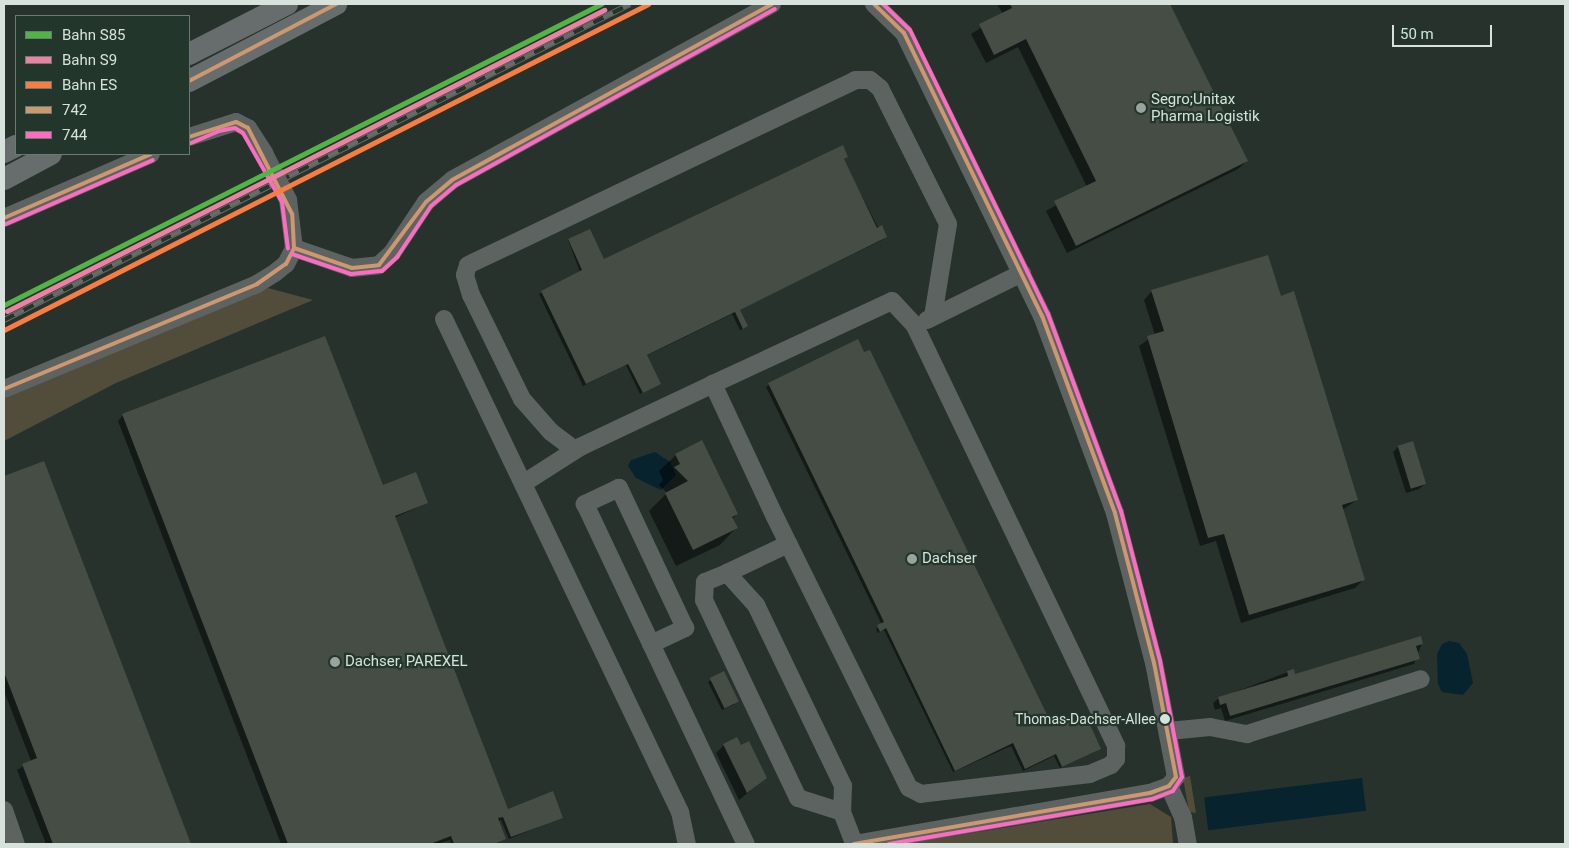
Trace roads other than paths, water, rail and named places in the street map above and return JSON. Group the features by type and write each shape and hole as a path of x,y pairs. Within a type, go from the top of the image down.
{"main road":[{"path":"190,53 287,4"},
{"path":"190,80 336,4"},
{"path":"4,180 49,155"}],"street":[{"path":"294,248 352,268 379,265 392,253 426,202 452,180 772,4"},
{"path":"726,573 756,605 835,769 843,786 842,812 854,844 1169,786 1176,781 1176,770 1169,731 1115,513 1022,273 904,33 874,4"},
{"path":"575,450 551,432 522,399 471,295 465,275 468,265 855,80 870,80 880,88 948,224 933,317"},
{"path":"4,389 257,284 286,264 294,248 288,200 264,153 248,128 236,122 190,137"},
{"path":"4,218 149,155"},
{"path":"915,326 1022,273"},
{"path":"524,483 575,450 713,384 892,301 915,326 1112,738 1116,759 1090,774 921,794 909,788 788,544 713,384"},
{"path":"444,319 680,812 687,844"},
{"path":"651,644 685,628 619,488 585,504 651,644 746,844"},
{"path":"788,544 705,582 704,600 798,798 842,812"},
{"path":"1169,731 1210,727 1247,734 1421,679"},
{"path":"1169,786 1183,817 1188,844"},
{"path":"4,810 16,844"}],"water":[{"path":"655,452 670,462 676,475 661,490 636,478 628,466 631,460"},
{"path":"1449,641 1459,643 1467,654 1473,683 1463,695 1442,692 1438,684 1437,654 1442,644"},
{"path":"1362,778 1366,811 1208,830 1204,797"}],"railway":[{"path":"4,320 630,4"}],"rail line":[{"name":"S85","path":"4,305 601,4"},
{"name":"ES","path":"4,330 648,4"},
{"name":"S9","path":"7,311 604,10"}],"place":[{"name":"Segro;Unitax Pharma Logistik","path":"1141,108"},
{"name":"Dachser","path":"912,559"},
{"name":"Dachser, PAREXEL","path":"335,662"},
{"name":"Thomas-Dachser-Allee","path":"1165,719"}]}
